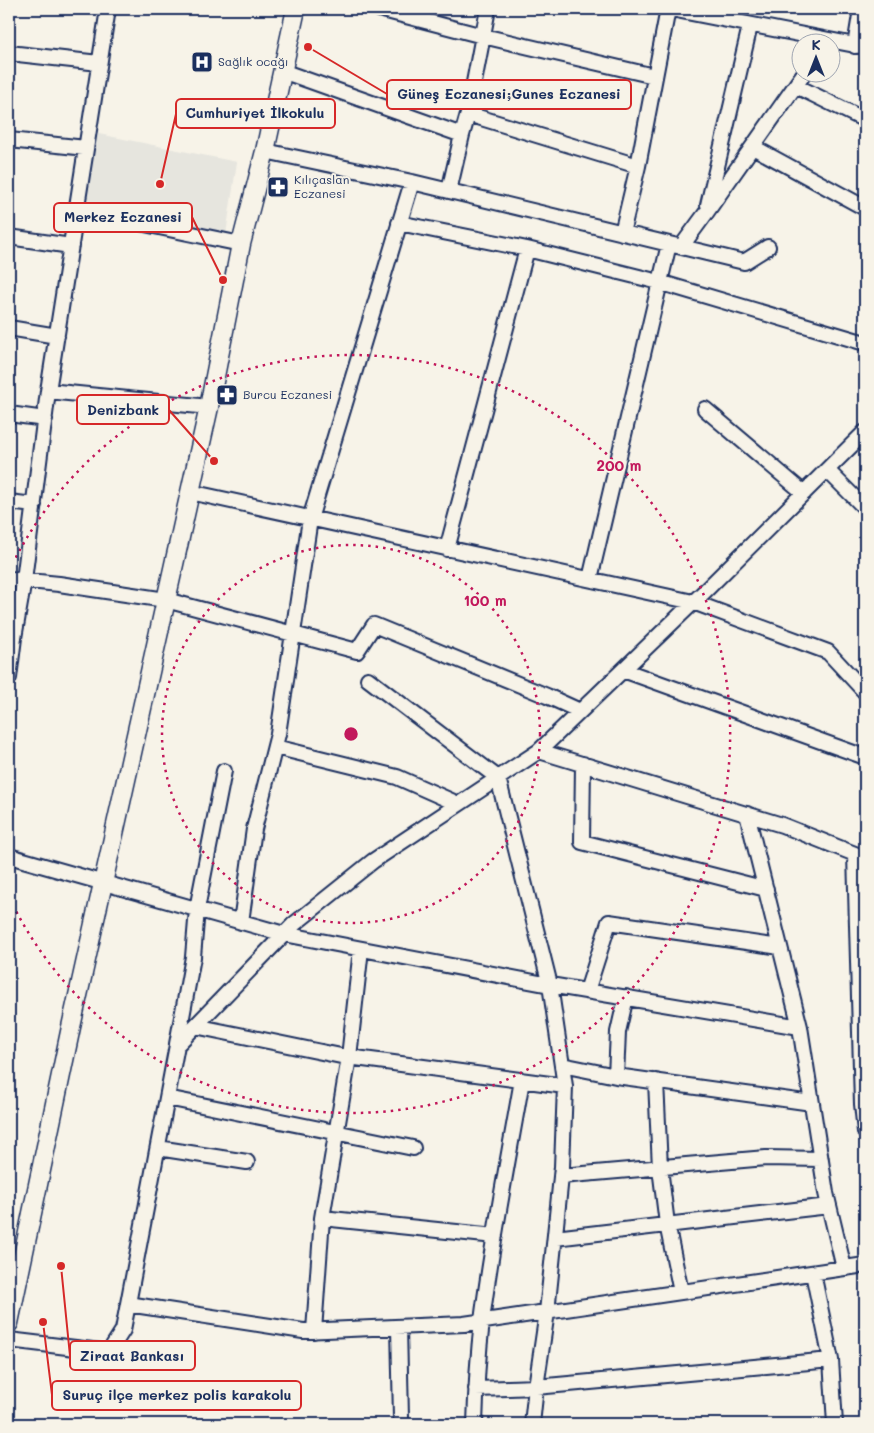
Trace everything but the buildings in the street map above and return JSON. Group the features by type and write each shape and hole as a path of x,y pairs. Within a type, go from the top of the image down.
{"main road":[{"path":"9,1324 103,882 190,492 240,244 265,151 296,9"}],"street":[{"path":"9,678 11,638 24,580 48,391 108,9"},
{"path":"379,9 483,36 654,76"},
{"path":"449,191 468,114 488,9"},
{"path":"622,233 638,166 654,76 670,9 792,35"},
{"path":"842,44 860,47 860,9"},
{"path":"706,213 750,26"},
{"path":"9,53 100,63"},
{"path":"282,71 462,135"},
{"path":"590,579 659,282 675,245 706,213 799,82"},
{"path":"796,86 865,120"},
{"path":"468,114 638,166"},
{"path":"9,140 86,148"},
{"path":"753,147 865,208"},
{"path":"265,151 412,182 744,262 768,247"},
{"path":"241,922 254,829 275,747 294,634 310,519 412,182"},
{"path":"77,210 240,244"},
{"path":"399,223 527,249 659,282 865,343"},
{"path":"9,237 71,246"},
{"path":"447,549 527,249"},
{"path":"9,328 57,336"},
{"path":"48,391 208,407"},
{"path":"705,409 804,493"},
{"path":"9,414 45,419"},
{"path":"177,1044 294,924 372,861 539,751 694,602 865,432"},
{"path":"827,470 865,508"},
{"path":"190,492 694,602 828,652 865,692"},
{"path":"9,502 34,505"},
{"path":"9,579 166,600 357,651 374,625 547,696 580,712"},
{"path":"623,670 865,757"},
{"path":"368,679 498,778 550,985 565,1086 561,1176 555,1238 532,1424"},
{"path":"275,747 397,777 458,804"},
{"path":"539,751 782,825 860,856 862,1104 865,1132"},
{"path":"583,764 582,842 766,889"},
{"path":"9,1340 109,1352 123,1330 193,957 197,909 224,771"},
{"path":"747,814 800,1027 829,1206 844,1268"},
{"path":"9,856 284,934 550,985 800,1027"},
{"path":"587,991 609,922 780,947"},
{"path":"314,1331 322,1218 349,1057 361,949"},
{"path":"616,1076 618,1032 626,998"},
{"path":"195,1026 349,1057 565,1086"},
{"path":"562,1065 616,1076 812,1103"},
{"path":"475,1424 482,1321 522,1080"},
{"path":"656,1081 660,1168 667,1224 681,1292"},
{"path":"167,1098 414,1148"},
{"path":"158,1148 247,1162"},
{"path":"561,1176 766,1158 821,1159"},
{"path":"555,1238 829,1206"},
{"path":"322,1218 495,1236"},
{"path":"128,1304 303,1331 464,1324 865,1265"},
{"path":"813,1273 831,1360 835,1424"},
{"path":"399,1327 401,1418"},
{"path":"476,1389 536,1387 831,1360"}],"shaded area":[{"path":"94,133 237,162 226,234 84,206"}],"place":[{"name":"Güneş Eczanesi;Gunes Eczanesi","path":"308,47"},
{"name":"Sağlık ocağı","path":"202,62"},
{"name":"Cumhuriyet İlkokulu","path":"160,184"},
{"name":"Kılıçaslan Eczanesi","path":"278,187"},
{"name":"Merkez Eczanesi","path":"223,280"},
{"name":"Burcu Eczanesi","path":"227,395"},
{"name":"Denizbank","path":"214,461"},
{"name":"Ziraat Bankası","path":"61,1266"},
{"name":"Suruç ilçe merkez polis karakolu","path":"43,1322"}]}
